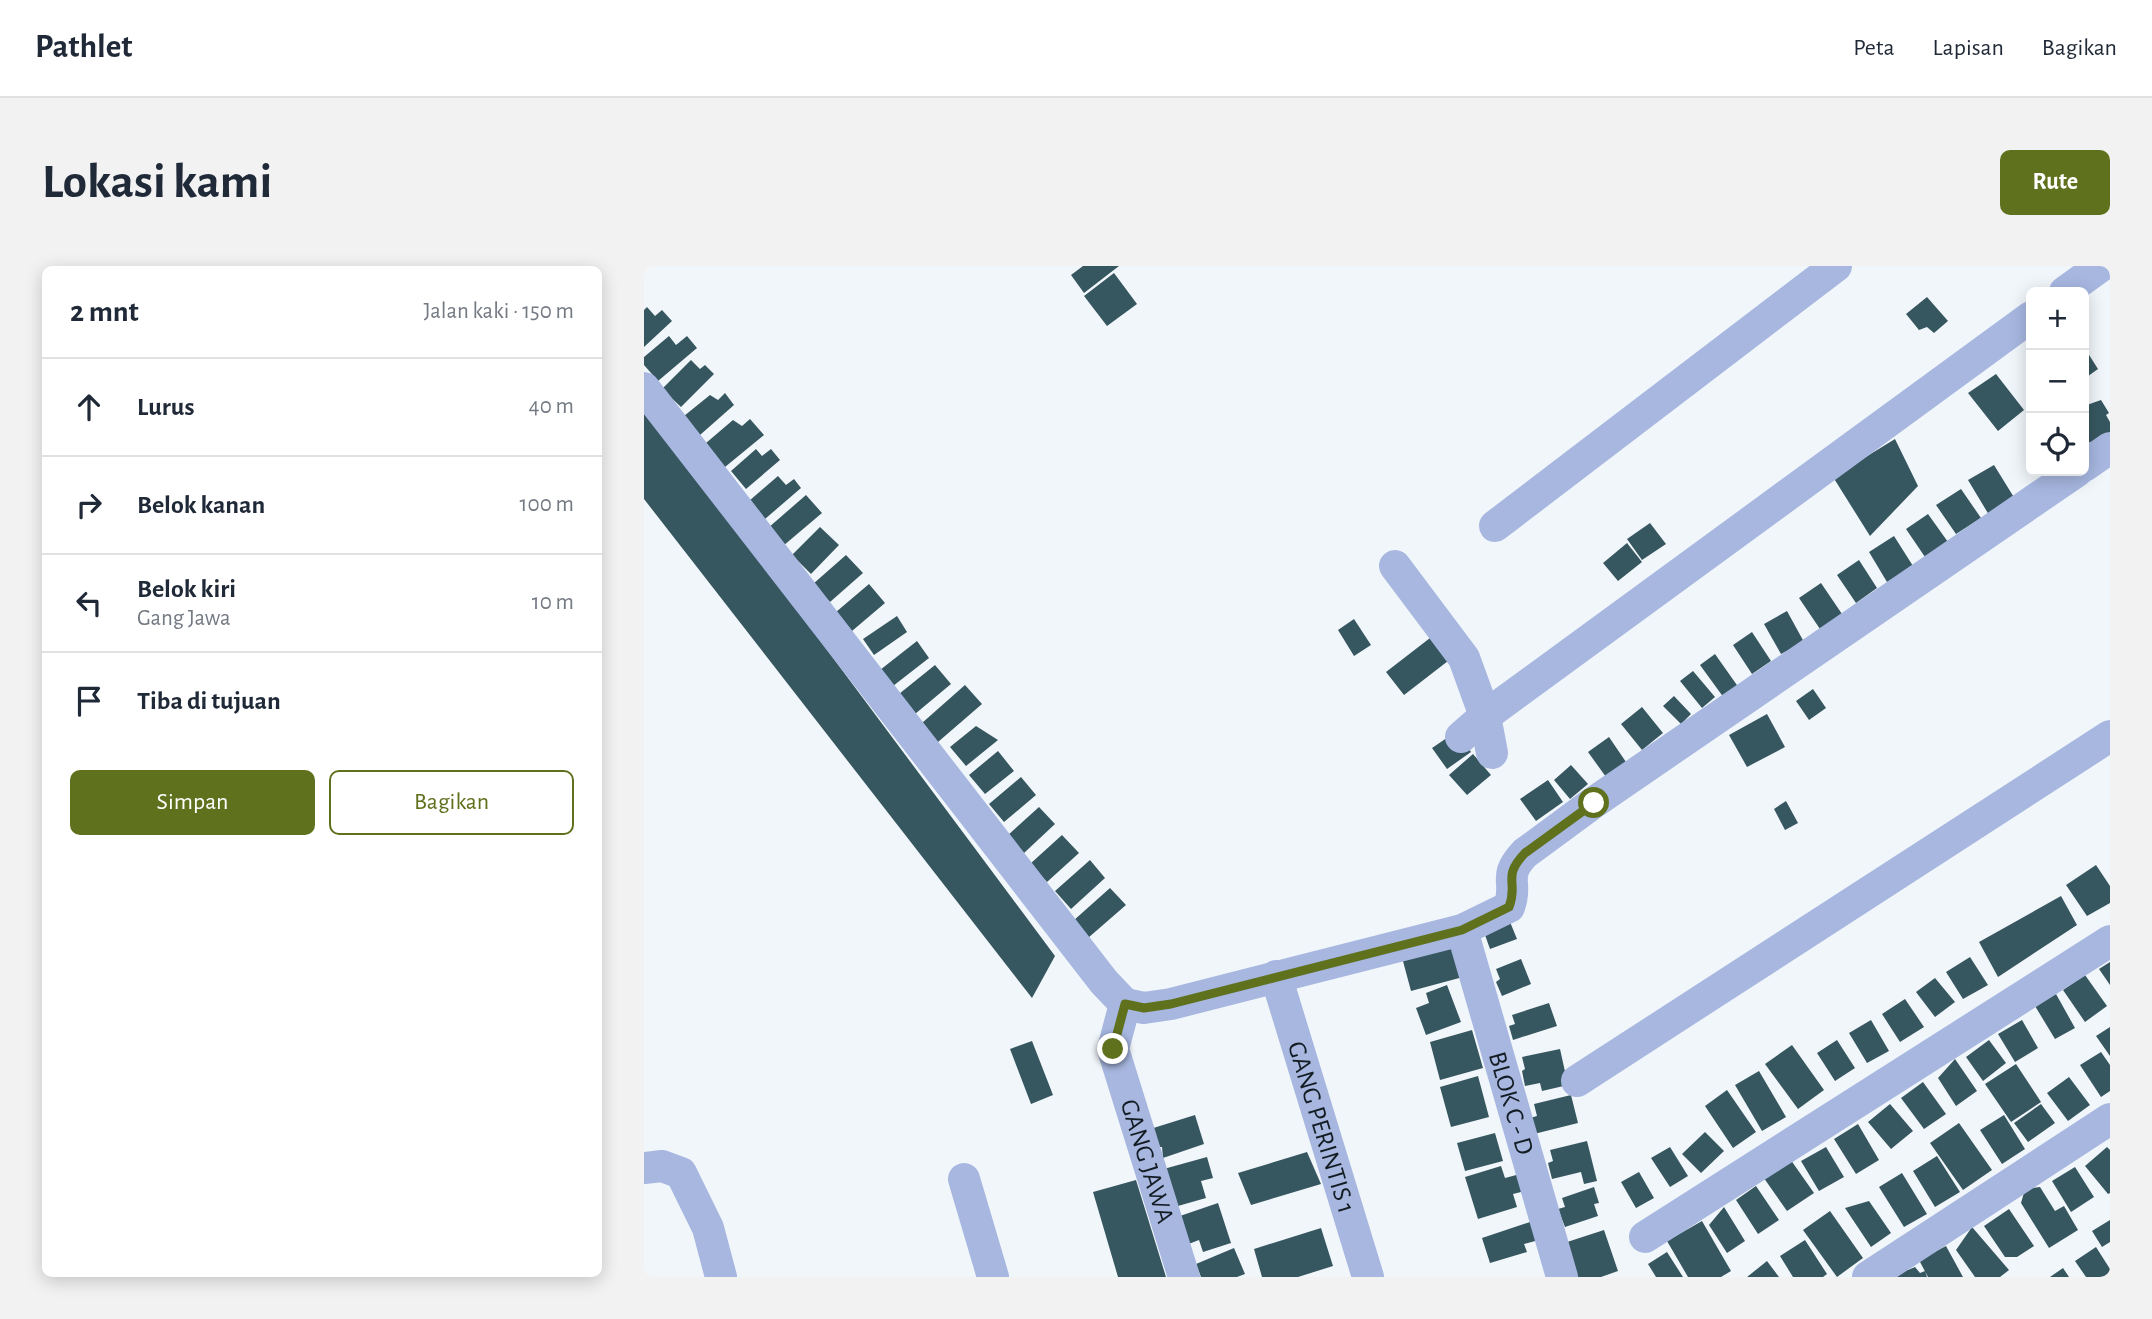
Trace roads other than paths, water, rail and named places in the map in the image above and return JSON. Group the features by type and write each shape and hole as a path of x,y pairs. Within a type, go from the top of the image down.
{"street":[{"path":"1495,526 1836,266"},
{"path":"2072,287 2101,266"},
{"path":"1461,737 1485,716 2026,321"},
{"path":"644,388 1104,982 1125,1004 1144,1008 1171,1004 1462,930 1509,907 1511,872 1525,853 1616,787 2070,476"},
{"path":"2089,463 2110,448"},
{"path":"1395,566 1464,658 1485,716 1492,753"},
{"path":"1577,1082 2110,736"},
{"name":"BLOK C - D","path":"1462,930 1562,1277"},
{"path":"1645,1237 2110,941"},
{"name":"GANG PERINTIS 1","path":"1276,976 1368,1277"},
{"name":"GANG JAWA","path":"1125,1004 1113,1049 1184,1277"},
{"path":"1868,1277 2110,1119"},
{"path":"644,1168 662,1166 681,1173 708,1228 721,1277"},
{"path":"964,1179 993,1277"}]}
